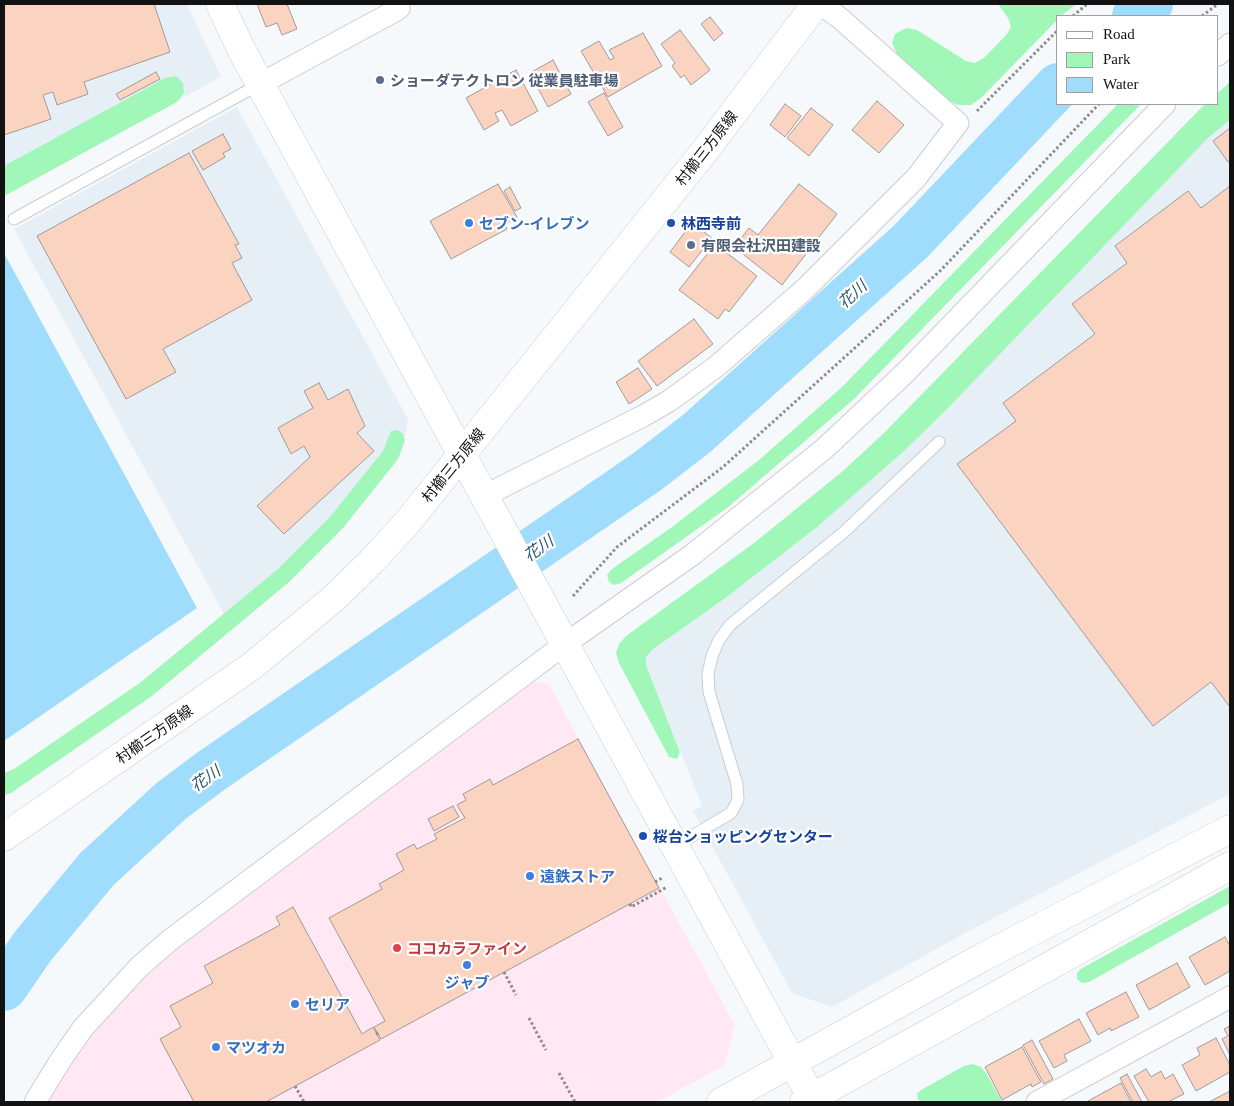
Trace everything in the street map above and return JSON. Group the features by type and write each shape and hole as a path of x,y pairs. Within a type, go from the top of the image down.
{"street":[{"path":"220,4 260,84 793,1063 810,1101 1230,866"},
{"path":"260,84 395,11 399,8 398,4"},
{"name":"村櫛三方原線","path":"4,837 252,666 294,634 371,562 406,524 707,148 816,4"},
{"path":"484,496 643,416 694,385 806,288 916,178 958,123 820,4"},
{"path":"1219,54 1230,44"},
{"path":"35,1102 83,1028 139,967 178,934 564,644 737,521 824,450 906,372 1164,105"},
{"path":"721,1102 981,958 1230,829"},
{"path":"1037,1102 1230,997"}],"lane":[{"path":"14,218 260,84"},
{"path":"675,846 725,818 731,813 738,800 737,784 709,692 710,665 719,640 730,626 837,538 939,442"}],"path":[{"path":"1074,15 1087,4"},
{"path":"1203,15 1218,4"},
{"path":"958,123 981,109 1056,32"},
{"path":"573,596 617,547 723,466 940,271 1098,105"},
{"path":"630,904 631,907 667,888"},
{"path":"504,972 516,995"},
{"path":"529,1018 546,1050"},
{"path":"559,1073 575,1102"},
{"path":"295,1086 304,1102"}],"shaded area":[{"path":"4,4 187,4 221,77 4,196"},
{"path":"237,107 408,419 403,446 398,459 343,528 289,582 232,629 14,229"},
{"path":"1230,120 1230,794 967,932 832,1007 792,993 693,811 702,806 646,665 646,657 652,650 724,599 816,528 903,452 1208,138"},
{"name":"桜台ショッピングセンター","path":"535,681 549,684 735,1025 725,1065 658,1102 48,1102 69,1067 118,1004 177,949"}],"green space":[{"path":"998,4 1076,4 1062,15 1056,15 1056,21 982,97 971,105 958,105 948,100 897,54 892,43 895,34 906,28 917,30 966,61 975,63 984,58 1007,34 1011,27 1008,18"},
{"path":"176,76 183,83 184,93 177,102 4,196 4,166 165,78"},
{"path":"1230,82 1230,120 1208,138 945,411 903,452 816,528 724,599 652,650 646,657 646,665 680,752 677,759 669,757 619,663 616,653 619,644 626,636 754,543 843,471 885,432 1202,107 1205,105 1219,105 1219,92"},
{"path":"1117,105 1140,105 854,399 727,508 621,583 614,585 609,582 607,575 612,569 672,527 759,460 842,387"},
{"path":"397,430 403,434 405,440 398,459 343,528 289,582 152,696 11,793 4,795 4,773 14,769 141,682 278,569 330,517 383,451 391,431"},
{"path":"1230,886 1230,903 1089,982 1082,983 1077,979 1077,973 1081,969"},
{"path":"972,1064 981,1067 986,1073 1002,1102 923,1102 918,1100 917,1094 921,1090 964,1066"}],"water":[{"path":"4,253 197,608 4,741"}],"building":[{"path":"4,4 154,4 170,52 84,82 88,94 57,105 53,92 43,95 51,119 4,135"},
{"path":"257,4 287,4 297,29 282,35 277,23 266,27"},
{"path":"710,17 723,33 714,41 701,24"},
{"path":"680,30 710,70 691,85 684,75 681,78 672,66 675,63 661,44"},
{"path":"643,33 662,66 608,97 581,51 599,41 610,60 614,58 609,50"},
{"path":"553,60 571,94 548,107 530,73"},
{"path":"516,70 538,111 511,126 502,110 495,113 499,121 484,130 466,98"},
{"path":"156,72 160,79 120,100 116,94"},
{"path":"604,93 623,127 608,136 588,102"},
{"path":"877,101 904,125 879,153 852,130"},
{"path":"785,104 801,116 785,137 770,125"},
{"path":"811,108 833,125 809,156 787,138"},
{"path":"1230,128 1230,161 1228,162 1213,141"},
{"path":"223,134 231,149 223,153 225,157 203,170 192,151"},
{"path":"189,153 239,244 235,245 242,258 232,263 252,300 163,349 176,372 126,399 37,236"},
{"name":"セブン-イレブン","path":"498,184 517,217 505,224 507,229 451,259 430,221"},
{"path":"799,184 837,214 782,285 734,247 749,228 758,235"},
{"path":"1230,186 1230,707 1211,682 1153,726 957,464 1016,421 1003,403 1095,334 1072,304 1127,263 1115,246 1188,191 1201,208"},
{"path":"510,187 521,208 515,211 504,191"},
{"path":"692,223 712,238 689,267 670,252"},
{"path":"715,244 757,276 729,312 725,309 718,319 679,290"},
{"path":"694,319 713,344 657,386 638,361"},
{"path":"638,368 652,389 629,404 616,382"},
{"path":"319,383 328,400 348,389 365,426 357,433 374,451 284,534 257,506 310,457 304,446 291,454 278,428 313,408 304,391"},
{"path":"578,739 659,888 381,1039 374,1027 385,1021 329,918 382,889 379,884 404,870 396,854 414,844 417,849 437,839 434,834 465,818 457,805 466,800 463,794 490,779 493,785"},
{"path":"453,806 459,817 434,831 428,819"},
{"path":"293,907 362,1034 373,1027 380,1040 266,1102 194,1102 160,1039 181,1027 170,1006 213,983 204,966 280,925 276,917"},
{"path":"1225,937 1230,946 1230,971 1205,985 1189,957"},
{"path":"1177,963 1190,987 1149,1010 1136,985"},
{"path":"1126,992 1139,1017 1111,1031 1110,1028 1098,1035 1086,1013"},
{"path":"1079,1019 1091,1041 1064,1055 1067,1061 1054,1068 1039,1041"},
{"path":"1230,1026 1230,1055 1222,1039 1228,1036 1224,1029"},
{"path":"1216,1038 1230,1065 1230,1072 1196,1091 1182,1065 1200,1055 1197,1048"},
{"path":"1032,1040 1053,1079 1044,1084 1023,1045"},
{"path":"1022,1047 1041,1082 1032,1087 1031,1084 1002,1100 985,1067"},
{"path":"1146,1069 1151,1077 1161,1071 1165,1079 1173,1074 1184,1094 1168,1102 1149,1102 1134,1076"},
{"path":"1127,1074 1142,1102 1133,1102 1120,1078"},
{"path":"1121,1083 1131,1102 1088,1102 1088,1101"},
{"path":"1230,1091 1230,1102 1209,1102"}],"waterway":[{"name":"花川","path":"1136,15 1150,4"},
{"name":"花川","path":"4,988 33,946 97,869 171,801 211,771 648,471 696,434 911,241 1056,88"}],"place":[{"name":"ショーダテクトロン 従業員駐車場","path":"380,80"},
{"name":"セブン-イレブン","path":"469,223"},
{"name":"林西寺前","path":"671,223"},
{"name":"有限会社沢田建設","path":"691,245"},
{"name":"桜台ショッピングセンター","path":"643,836"},
{"name":"遠鉄ストア","path":"530,876"},
{"name":"ココカラファイン","path":"397,948"},
{"name":"ジャブ","path":"467,965"},
{"name":"セリア","path":"295,1004"},
{"name":"マツオカ","path":"216,1047"}]}
